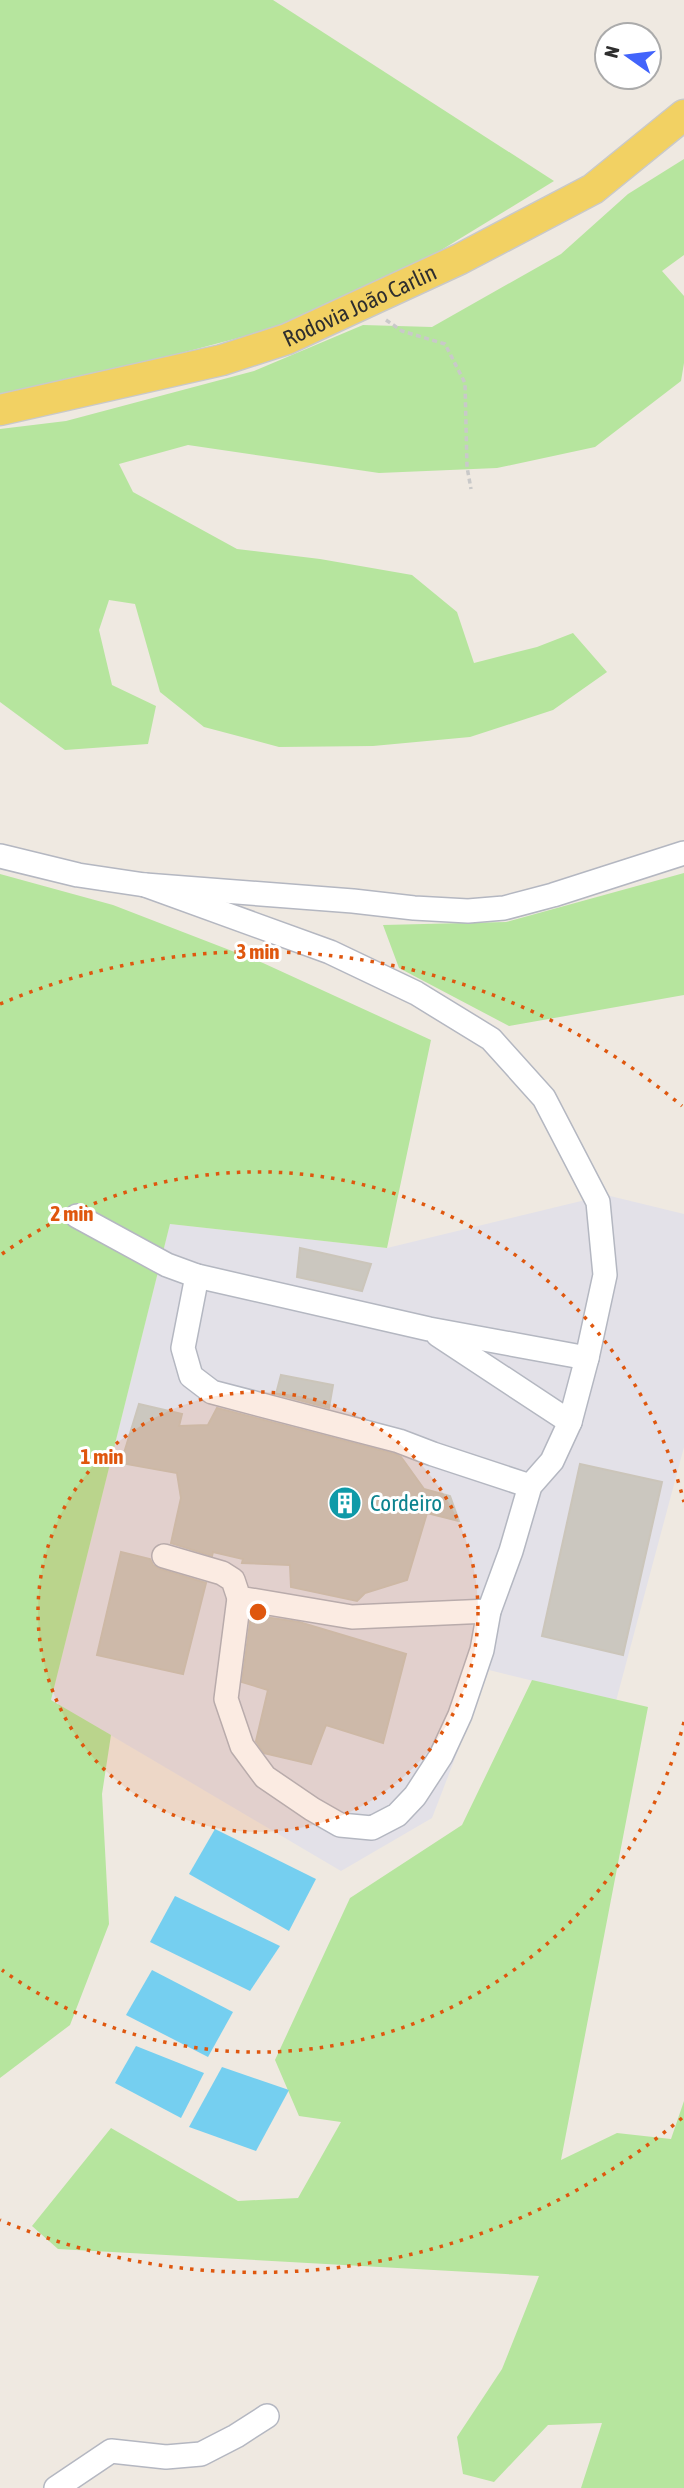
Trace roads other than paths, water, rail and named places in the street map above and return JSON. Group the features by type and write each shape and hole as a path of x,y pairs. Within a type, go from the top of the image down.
{"main road":[{"name":"Rodovia João Carlin","path":"0,410 222,360 287,339 460,259 593,188 684,115"}],"street":[{"path":"0,856 78,875 145,885 468,911 504,908 684,853"},
{"path":"145,885 331,952 416,993 491,1039 544,1098 598,1202 605,1275 587,1358 569,1422 552,1461 530,1486 511,1551 489,1611 482,1650 460,1714 441,1756 415,1796 397,1815 372,1828 340,1825 265,1777 242,1746 226,1699 239,1598 233,1580 222,1573 164,1556"},
{"path":"77,1216 167,1265 197,1276 429,1329 587,1358"},
{"path":"197,1276 183,1348 191,1376 212,1392 399,1441 530,1486"},
{"path":"429,1329 569,1422"},
{"path":"239,1598 352,1618 489,1611"},
{"path":"56,2488 111,2451 166,2457 201,2454 267,2416"}],"water":[{"path":"215,1829 316,1879 289,1931 189,1874"},
{"path":"175,1896 280,1946 250,1991 150,1942"},
{"path":"152,1970 233,2012 208,2057 126,2015"},
{"path":"136,2046 204,2073 181,2118 115,2083"},
{"path":"222,2067 289,2090 256,2151 189,2127"}],"place":[{"name":"Cordeiro","path":"345,1503"}]}
